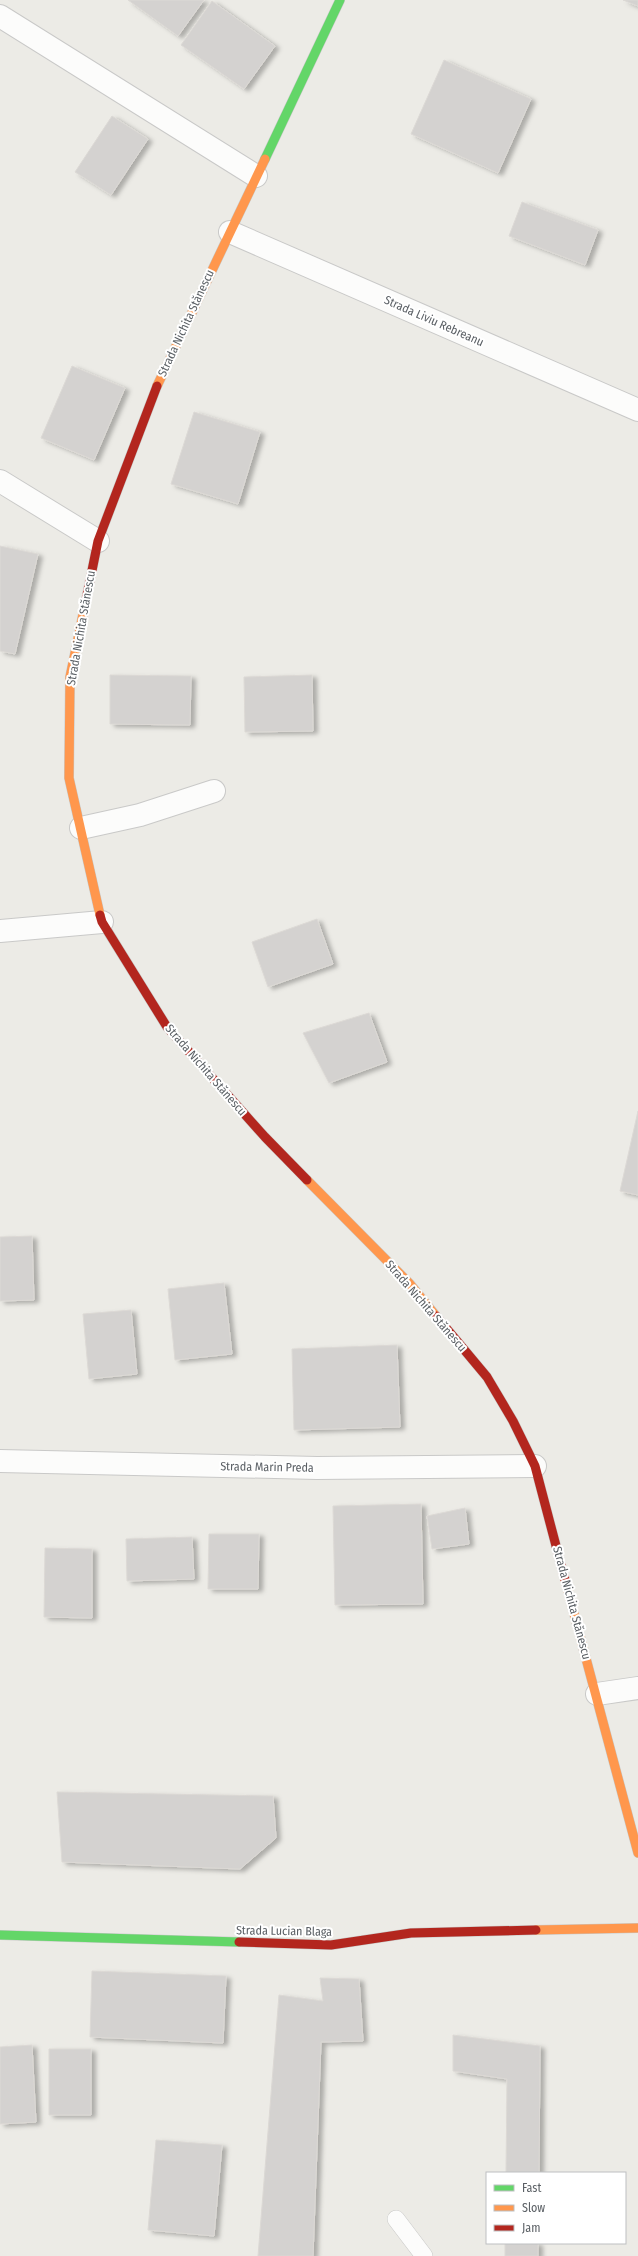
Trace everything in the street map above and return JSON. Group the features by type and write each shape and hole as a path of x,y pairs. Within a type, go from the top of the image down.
{"street":[{"name":"Strada Nichita Stănescu","path":"340,0 160,379 98,541 70,678 69,778 102,922 167,1027 265,1137 410,1284 487,1377 513,1421 535,1466 597,1694 638,1853"},
{"path":"0,16 256,176"},
{"name":"Strada Liviu Rebreanu","path":"230,232 638,410"},
{"path":"0,481 98,541"},
{"path":"81,828 140,815 214,790"},
{"path":"0,931 102,922"},
{"name":"Strada Marin Preda","path":"0,1461 317,1468 535,1466"},
{"path":"597,1694 638,1688"},
{"name":"Strada Lucian Blaga","path":"0,1935 330,1945 410,1933 638,1928"}],"lane":[{"path":"396,2219 424,2256"}],"building":[{"path":"128,0 204,0 178,36"},
{"path":"623,0 638,0 638,6"},
{"path":"212,1 275,46 244,89 181,45"},
{"path":"444,60 531,99 498,173 411,134"},
{"path":"112,116 148,139 111,195 75,172"},
{"path":"522,202 598,230 585,265 509,236"},
{"path":"72,366 125,388 94,460 41,438"},
{"path":"194,412 260,432 238,504 171,484"},
{"path":"0,546 38,554 15,654 0,651"},
{"path":"110,675 191,676 190,725 110,724"},
{"path":"312,675 313,731 245,732 244,677"},
{"path":"317,919 333,964 268,987 252,942"},
{"path":"369,1013 387,1062 329,1083 303,1033"},
{"path":"638,1111 638,1195 620,1191"},
{"path":"32,1236 34,1300 0,1301 0,1237"},
{"path":"224,1283 232,1354 175,1360 168,1289"},
{"path":"131,1310 137,1374 89,1379 83,1314"},
{"path":"397,1345 400,1427 294,1430 292,1349"},
{"path":"421,1504 423,1604 335,1605 333,1506"},
{"path":"465,1508 469,1544 432,1549 427,1516"},
{"path":"209,1534 259,1534 258,1589 208,1589"},
{"path":"192,1537 194,1579 127,1581 126,1539"},
{"path":"45,1548 92,1549 92,1618 44,1617"},
{"path":"57,1792 273,1796 276,1838 240,1869 62,1862"},
{"path":"92,1971 226,1976 223,2043 90,2037"},
{"path":"320,1978 359,1979 363,2041 321,2042 313,2256 258,2256 279,1995 323,2001"},
{"path":"453,2035 540,2046 539,2172 506,2172 507,2079 453,2071"},
{"path":"32,2045 36,2122 0,2124 0,2047"},
{"path":"49,2049 91,2049 91,2115 49,2115"},
{"path":"156,2140 222,2145 214,2236 148,2230"},
{"path":"505,2244 538,2244 538,2256 505,2256"}],"traffic: fast":[{"path":"265,159 340,0"},
{"path":"0,1935 239,1942"}],"traffic: slow":[{"path":"157,386 265,159"},
{"path":"86,600 70,677 69,778 100,915"},
{"path":"307,1180 410,1284 436,1316"},
{"path":"565,1580 638,1853"},
{"path":"536,1930 638,1928"}],"traffic: jam":[{"path":"86,600 98,541 157,386"},
{"path":"100,915 102,922 167,1027 265,1137 307,1180"},
{"path":"436,1316 487,1377 513,1421 535,1466 565,1580"},
{"path":"239,1942 331,1945 411,1933 536,1930"}]}
